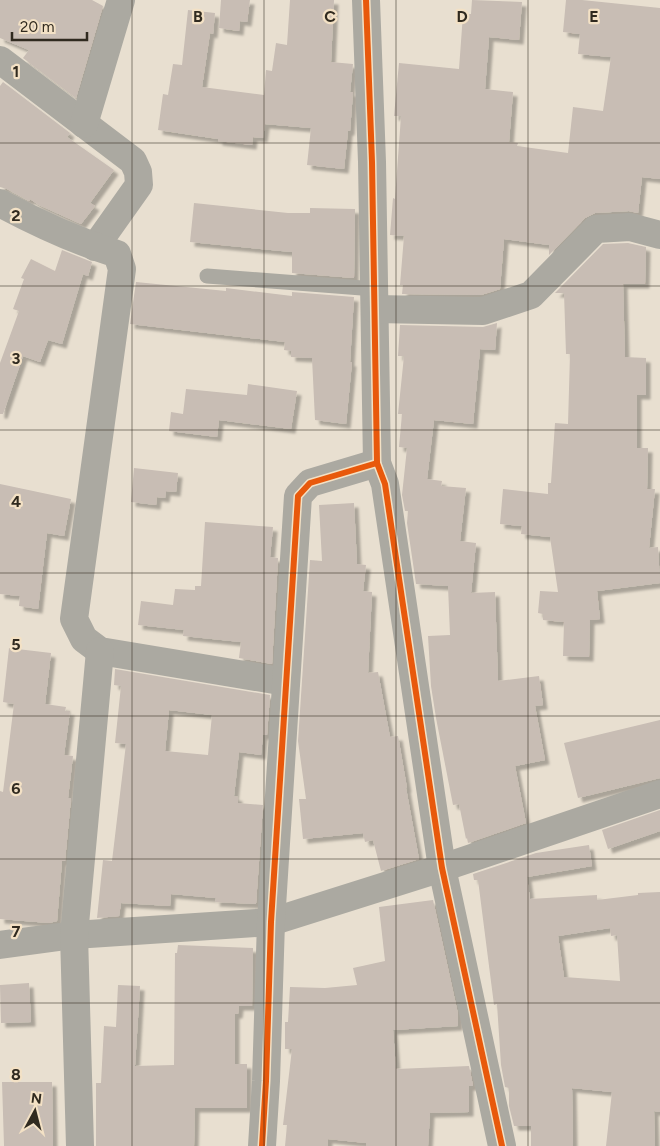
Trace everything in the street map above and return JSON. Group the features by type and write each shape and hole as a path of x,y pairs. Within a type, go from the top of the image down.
{"street":[{"path":"84,124 122,0"},
{"path":"366,0 378,463 385,484 442,868 502,1146"},
{"path":"0,60 133,161 138,172 138,185 95,247"},
{"path":"0,203 22,215 95,247 117,254 122,270 74,618 84,639 100,651 286,682"},
{"path":"375,299 483,311 531,295 596,229 630,228 660,235"},
{"path":"262,1146 271,922 298,496 310,483 378,463"},
{"path":"80,1146 74,935 100,651"},
{"path":"0,945 74,935 271,922 442,868 660,794"}],"lane":[{"path":"207,276 375,299"}],"building":[{"path":"0,0 92,0 103,6 76,98 23,58 29,50 0,38"},
{"path":"221,0 250,0 247,22 240,21 239,31 219,28"},
{"path":"290,0 334,0 331,62 353,64 350,92 353,92 350,131 348,131 344,169 307,165 311,128 265,124 263,138 253,137 252,145 158,130 163,94 168,95 173,64 182,65 188,10 215,13 213,34 210,33 202,87 264,95 266,70 272,71 276,43 287,45"},
{"path":"472,0 522,2 519,40 489,37 485,89 513,92 509,142 518,143 517,146 568,153 573,107 603,111 611,57 578,54 580,34 563,32 566,0 660,8 660,179 642,177 638,213 629,211 595,213 585,218 549,255 549,245 504,239 500,289 481,295 402,294 403,285 400,285 404,236 390,235 393,198 395,199 401,116 394,116 399,63 459,69 463,14 471,14"},
{"path":"3,82 70,133 67,137 114,170 90,203 95,206 81,224 30,199 29,201 0,187 0,86"},
{"path":"194,203 288,213 310,213 310,208 355,209 354,278 292,273 292,252 190,242"},
{"path":"628,243 646,247 645,284 623,284 625,357 646,358 646,395 637,395 637,448 648,448 647,489 655,489 649,548 658,547 660,583 597,591 600,619 590,620 589,657 563,656 564,622 543,620 543,614 538,613 540,591 558,592 550,537 521,534 522,526 500,524 503,489 548,494 548,483 551,483 555,423 568,424 570,354 566,354 564,293 555,293 603,244"},
{"path":"62,250 92,262 88,276 83,274 62,344 48,340 40,362 23,356 3,414 0,414 0,363 19,311 13,309 24,279 21,278 31,259 55,271"},
{"path":"136,282 226,291 226,288 292,296 292,292 354,297 350,362 352,362 346,424 315,420 312,358 291,357 291,351 284,350 285,342 130,324"},
{"path":"497,323 495,350 480,349 473,424 434,420 427,479 442,481 441,486 466,488 460,541 476,543 471,593 495,592 498,681 539,676 543,705 535,706 545,760 515,766 526,823 468,843 459,804 453,805 431,686 428,636 450,635 448,586 416,584 407,523 408,511 405,511 402,495 407,448 399,447 402,414 398,414 404,356 398,356 400,325 483,327"},
{"path":"248,384 297,391 291,429 219,420 217,437 169,431 171,412 183,414 186,389 247,395"},
{"path":"134,468 178,473 176,492 166,491 165,498 157,497 156,505 131,502"},
{"path":"0,484 71,499 64,536 47,533 38,609 19,606 20,596 0,594"},
{"path":"354,503 357,564 366,565 363,591 372,592 368,673 378,672 390,737 398,736 419,859 381,871 373,840 365,842 363,833 303,839 299,799 306,799 298,741 310,560 322,561 319,505"},
{"path":"205,522 273,527 270,557 278,558 272,664 239,658 241,642 183,636 184,630 138,625 141,601 173,605 175,589 195,590 195,586 201,586"},
{"path":"9,648 51,653 45,704 66,707 65,711 70,711 64,755 73,756 68,798 71,798 65,861 62,861 57,921 49,923 0,919 0,791 3,792 14,704 3,702"},
{"path":"115,669 270,695 267,735 263,735 261,755 239,752 234,796 238,797 238,803 263,805 256,904 215,902 216,898 171,894 170,906 121,903 119,916 97,918 103,860 112,861 126,744 115,743 121,686 114,685","holes":["169,710 212,715 208,755 165,751"]},
{"path":"660,720 660,778 578,798 564,743"},
{"path":"660,810 660,831 608,849 602,830"},
{"path":"589,845 592,866 527,877 530,899 597,895 597,900 638,895 638,893 660,892 660,1112 654,1111 655,1146 606,1146 612,1092 572,1088 573,1146 531,1146 531,1126 514,1126 509,1106 509,1088 505,1087 501,1065 497,1004 494,1005 478,880 474,880 473,874 536,853","holes":["610,928 611,936 617,935 620,981 564,977 558,936"]},
{"path":"433,900 458,1014 458,1026 393,1030 396,1069 469,1066 473,1086 469,1086 469,1112 430,1113 428,1146 366,1146 366,1143 328,1139 328,1146 285,1146 287,1125 283,1125 292,1049 285,1049 285,1022 288,1022 290,987 325,988 357,985 353,968 385,961 379,907"},
{"path":"178,945 253,948 252,1006 239,1006 238,1014 235,1014 235,1064 247,1064 247,1108 195,1108 194,1146 96,1146 96,1083 101,1083 104,1026 116,1027 118,985 140,986 135,1066 174,1065 175,953 177,953"},
{"path":"29,983 31,1022 1,1023 0,985"},
{"path":"2,1082 52,1082 53,1146 4,1146"}],"cycle path":[{"path":"366,0 372,162 377,463 385,484 442,868 502,1146"},
{"path":"262,1146 271,922 298,496 310,483 377,463"}]}
